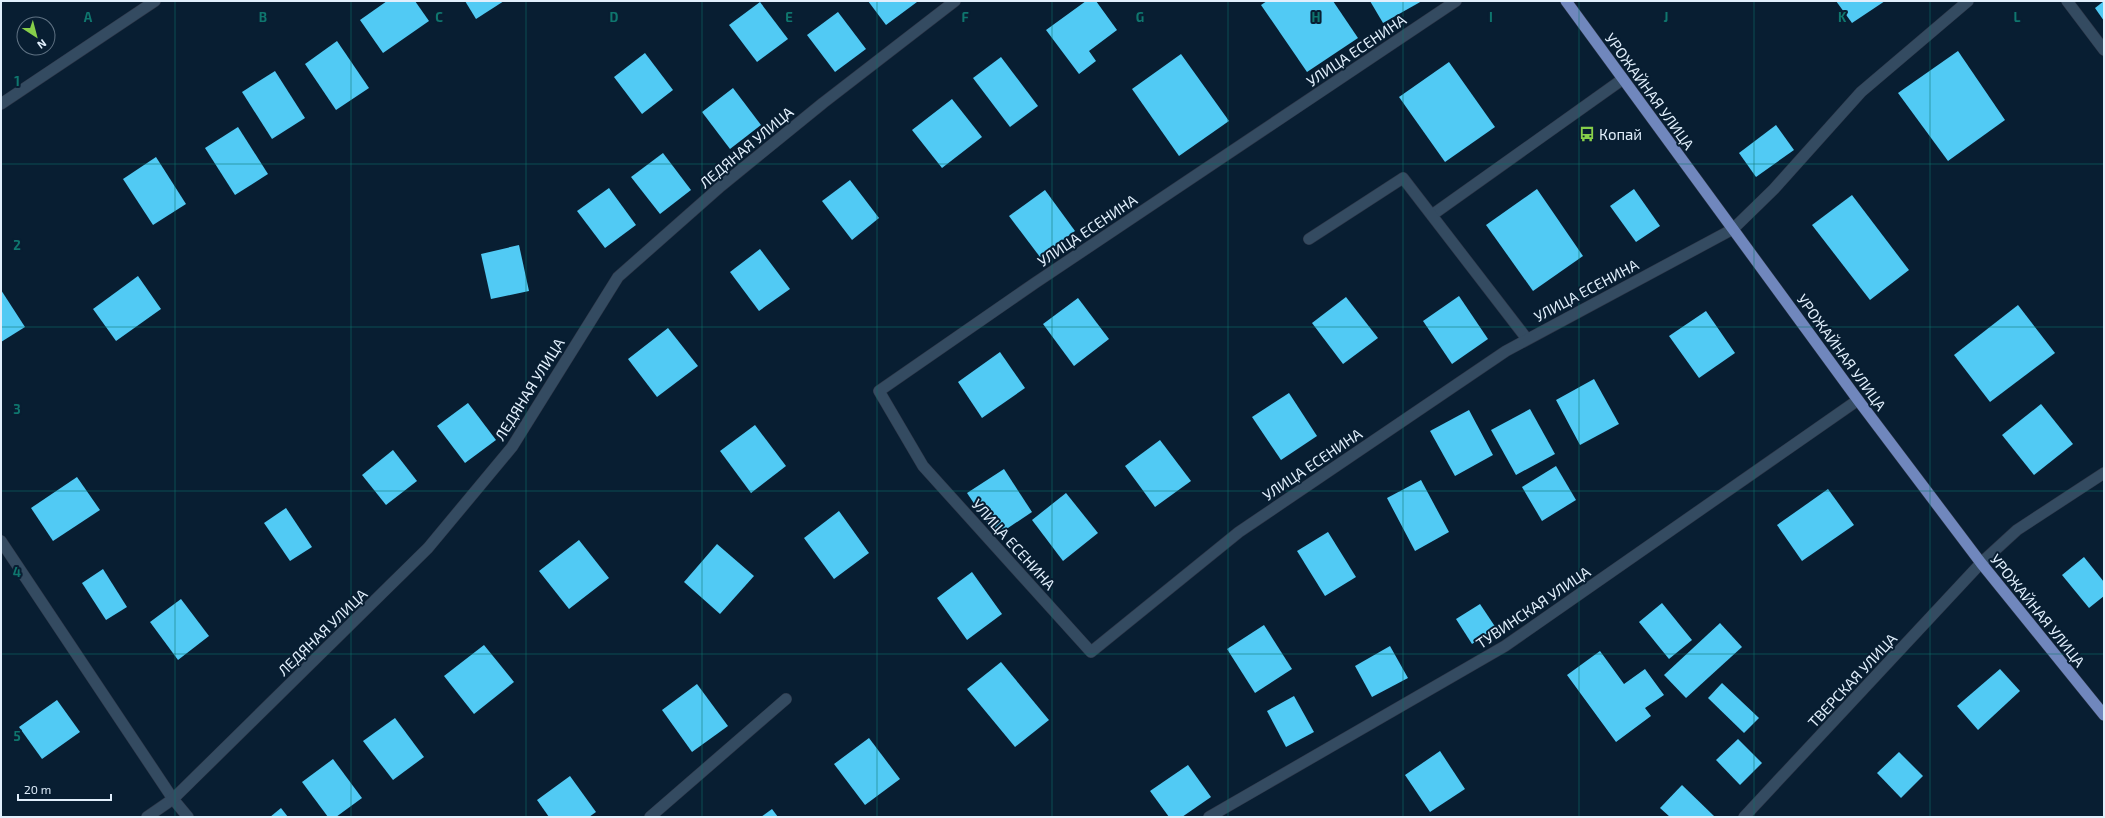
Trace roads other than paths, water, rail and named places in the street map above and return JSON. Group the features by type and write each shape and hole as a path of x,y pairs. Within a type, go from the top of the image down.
{"main road":[{"name":"УРОЖАЙНАЯ УЛИЦА","path":"1566,1 1858,400 1981,564 2104,715"}],"street":[{"path":"1,104 154,1"},
{"name":"ЛЕДЯНАЯ УЛИЦА","path":"148,817 173,798 428,548 512,447 618,277 721,186 823,103 955,1"},
{"name":"УЛИЦА ЕСЕНИНА","path":"1456,1 1035,283 879,391 923,466 1091,652 1239,532 1506,351 1733,229 1774,189 1861,92 1968,1"},
{"path":"2067,1 2104,50"},
{"path":"1432,215 1623,79"},
{"path":"1309,239 1403,178 1527,339"},
{"name":"ТУВИНСКАЯ УЛИЦА","path":"1209,817 1505,646 1858,400"},
{"name":"ТВЕРСКАЯ УЛИЦА","path":"1744,817 1981,564 2017,530 2104,473"},
{"path":"1,541 173,798 188,817"},
{"path":"650,817 786,698"}],"place":[{"name":"Копай","path":"1587,134"}]}
